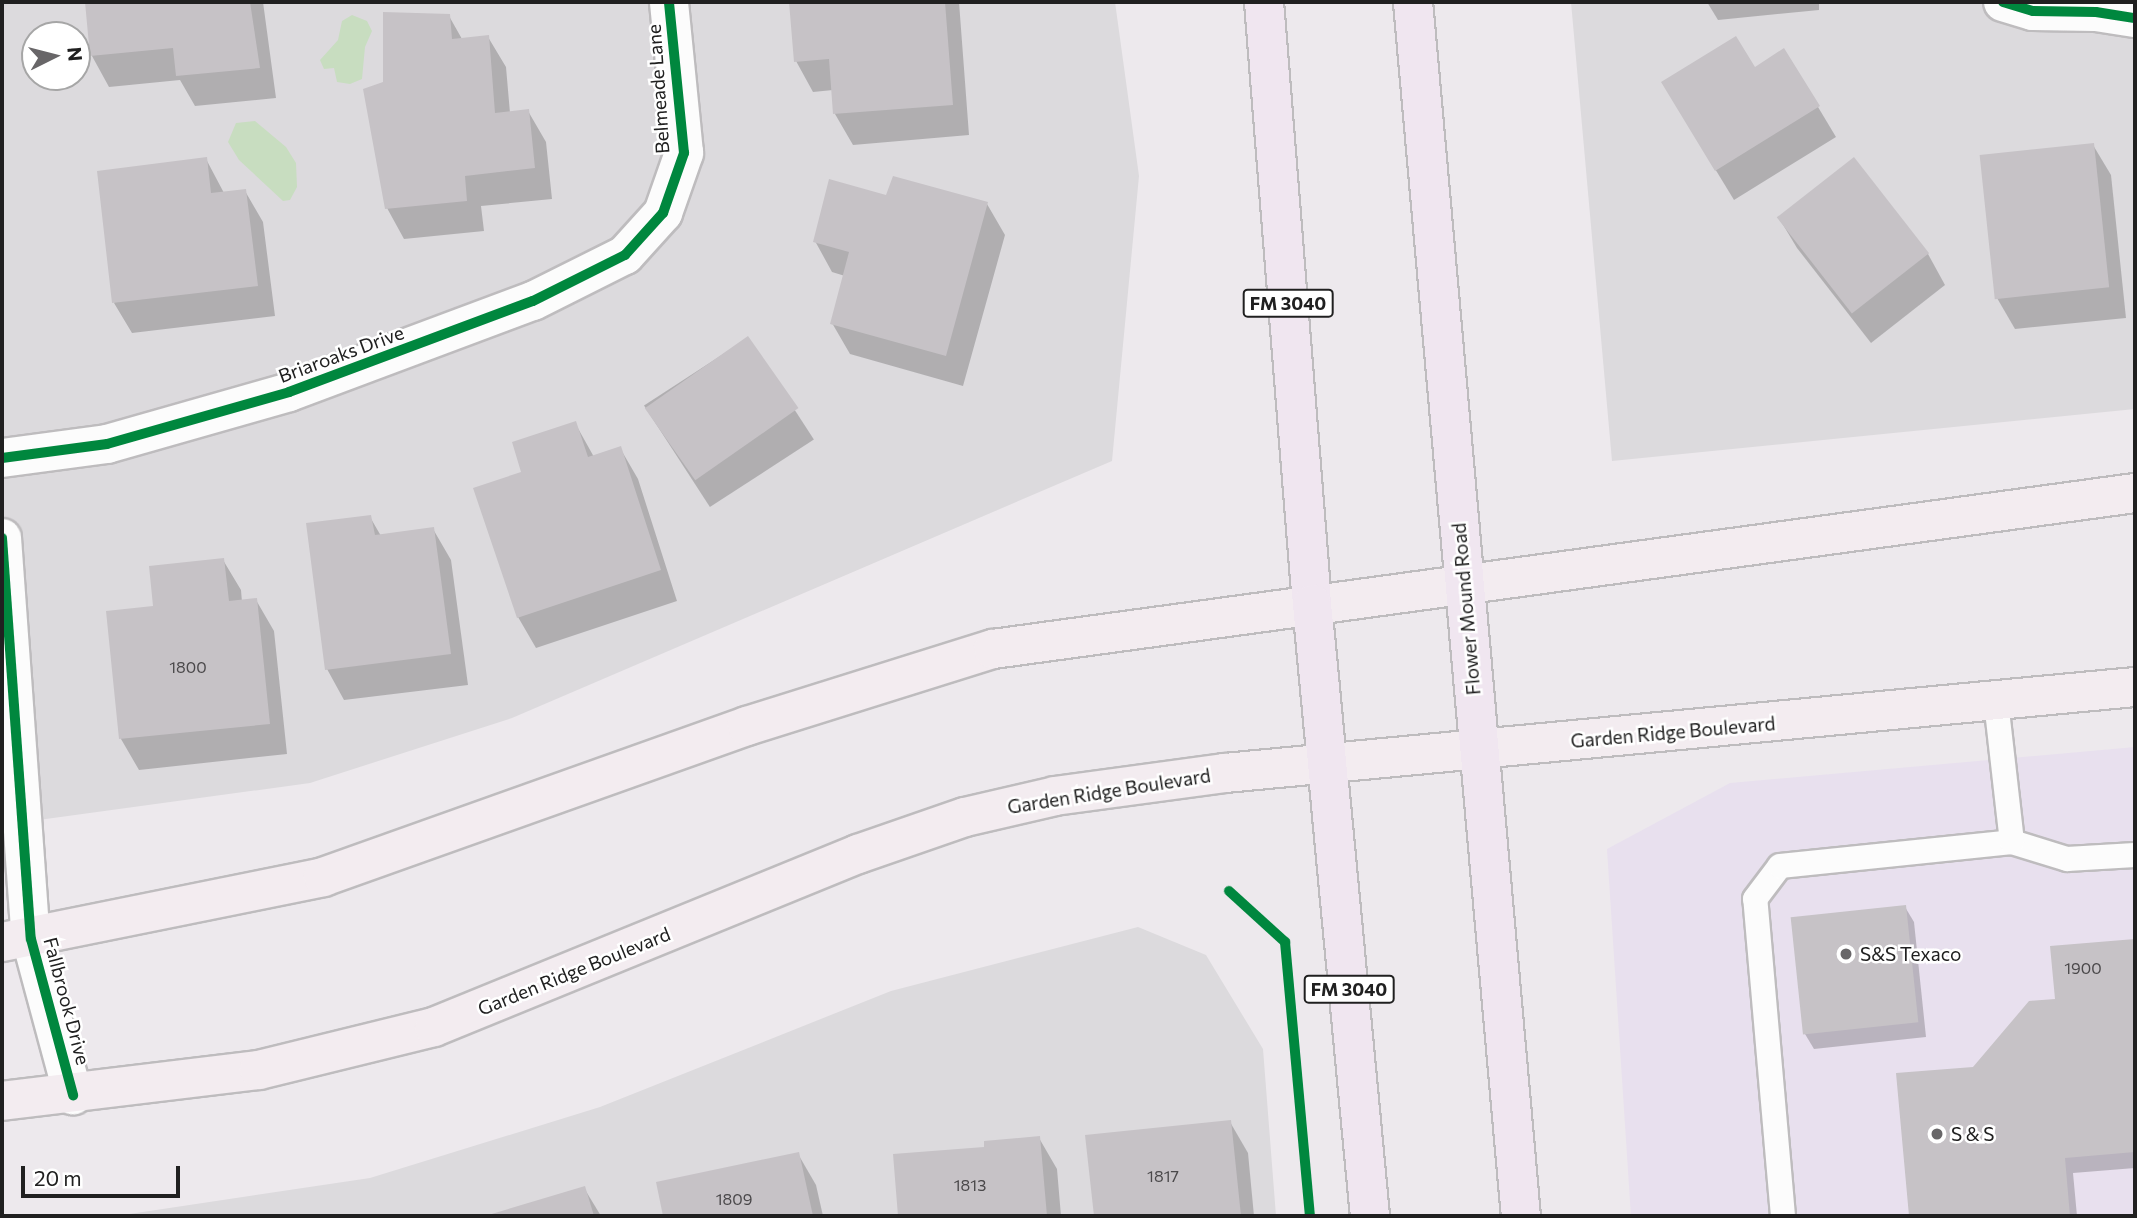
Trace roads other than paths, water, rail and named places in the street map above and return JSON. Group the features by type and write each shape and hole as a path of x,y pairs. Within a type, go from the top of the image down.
{"main road":[{"name":"FM 3040","path":"1264,2 1312,604 1370,1216"},
{"name":"Flower Mound Road","path":"1413,2 1521,1216"},
{"path":"16,940 323,877 747,726 993,649 2135,493"},
{"name":"Garden Ridge Boulevard","path":"2,1101 73,1095 259,1070 433,1027 858,854 965,817 1147,782 2135,687"}],"street":[{"name":"Belmeade Lane","path":"663,213 684,153 669,2"},
{"path":"2004,2 2033,11 2096,12 2135,19"},
{"name":"Briaroaks Drive","path":"2,458 107,444 302,388 533,301 625,255 663,213"},
{"name":"Fallbrook Drive","path":"2,538 16,940 73,1095"}],"lane":[{"path":"1996,701 2012,842"},
{"path":"1783,1216 1755,899 1780,866 2012,842 2067,859 2135,855"}],"place":[{"name":"S&S Texaco","path":"1846,954"},
{"name":"S & S","path":"1937,1134"}]}
